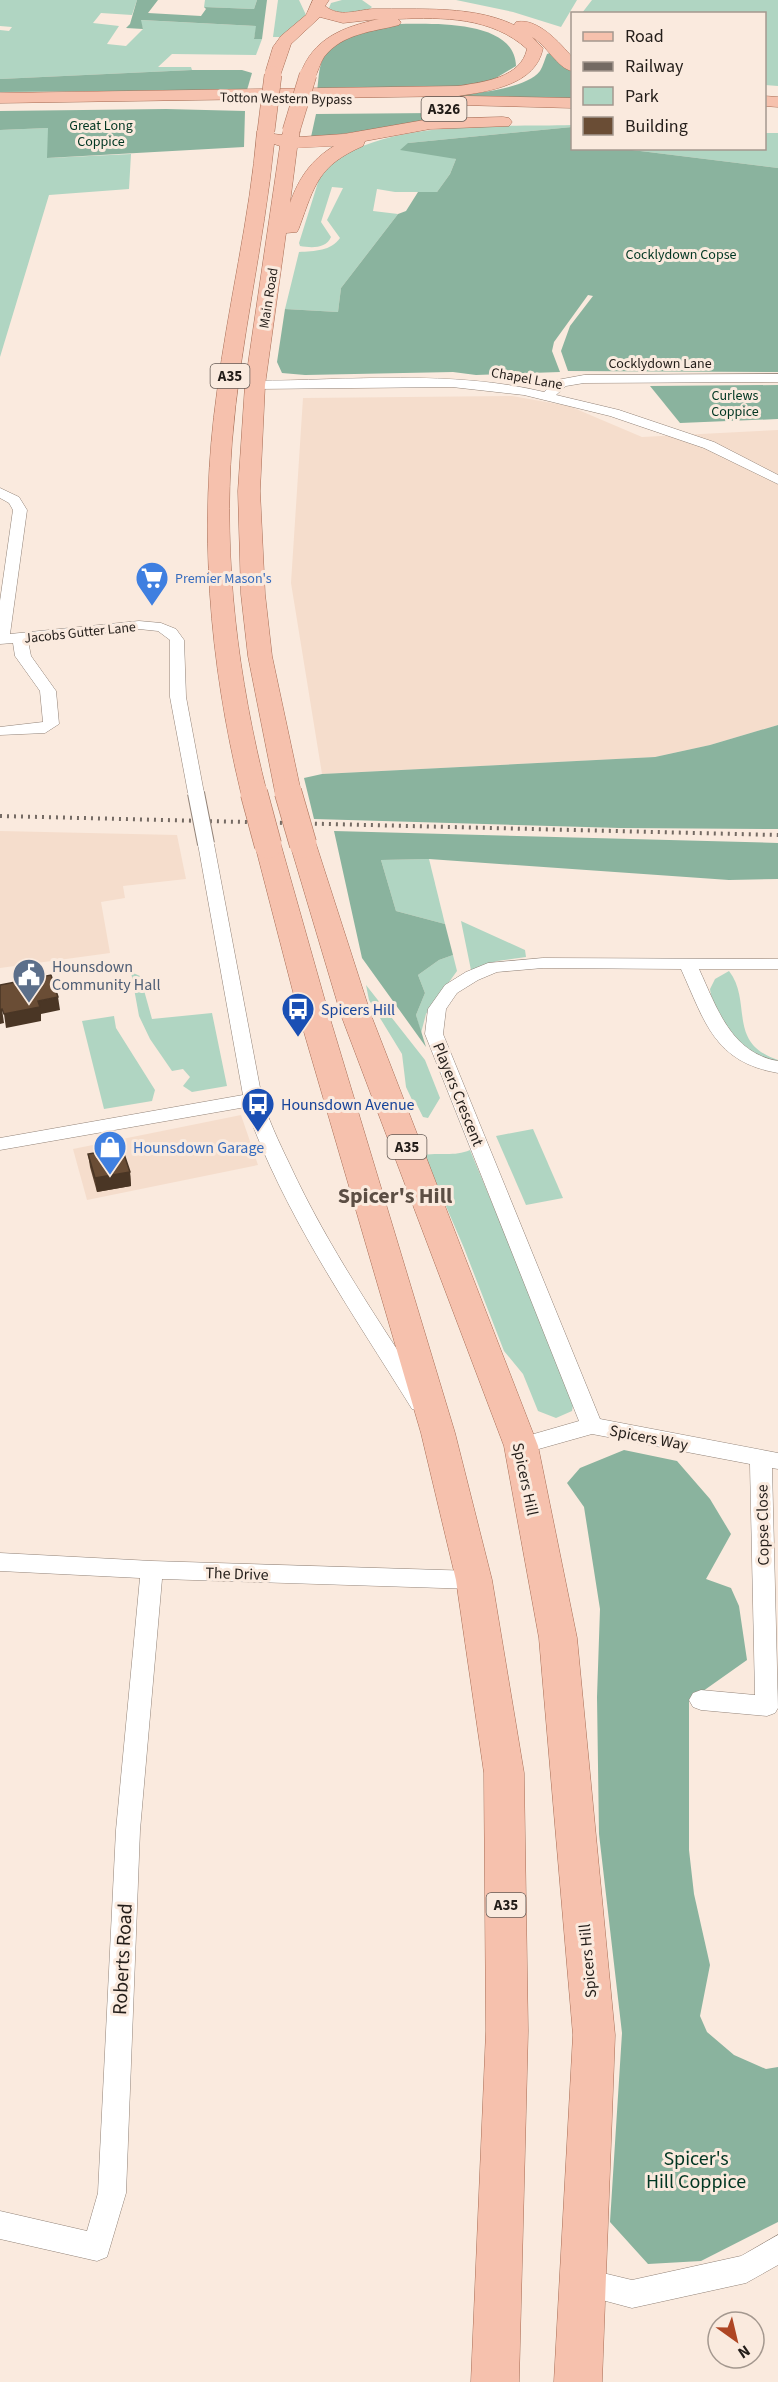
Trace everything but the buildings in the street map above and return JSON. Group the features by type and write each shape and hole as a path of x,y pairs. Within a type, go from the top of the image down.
{"main road":[{"path":"379,0 383,7 322,36 310,46 302,54 297,65 302,75 317,54 344,34 382,23 419,20 469,24 508,36 524,50 526,61 522,70"},
{"path":"389,0 479,13 513,21 548,39 571,64"},
{"path":"149,97 458,91 499,82 532,62 535,48 525,38 509,29 483,21 446,14 333,16 317,3"},
{"name":"Main Road","path":"317,3 314,16 288,39 276,57 273,75 227,392 218,483 217,549 222,617 247,765 254,793 318,1027 438,1433"},
{"name":"Main Road","path":"255,615 249,491 255,385 276,248 289,136 301,104 302,75"},
{"name":"Totton Western Bypass","path":"0,98 149,97 571,103"},
{"name":"Totton Western Bypass","path":"0,107 187,106 571,112"},
{"path":"266,134 350,138 421,124 518,122"},
{"path":"276,248 286,239 310,175 328,156 362,140 421,124"},
{"name":"Spicers Hill","path":"255,615 260,656 288,792 357,1015 521,1446 558,1638 594,2035 578,2382"},
{"name":"A35","path":"438,1433 474,1580 504,1773 507,2031 495,2382"}],"street":[{"name":"Cocklydown Lane","path":"548,396 562,383 584,378 778,378"},
{"name":"Chapel Lane","path":"255,385 452,383 499,387 548,396 614,413 709,445 778,480"},
{"path":"0,492 14,500 20,510 1,640"},
{"name":"Jacobs Gutter Lane","path":"1,640 139,624 161,627 171,632 177,640 177,689 252,1100"},
{"path":"3,731 45,728 51,724 48,691 23,656 20,639"},
{"name":"Players Crescent","path":"592,1426 434,1034 437,1009 451,989 472,976 494,967 543,963 778,964"},
{"path":"688,964 709,1011 734,1050 760,1065 778,1067"},
{"path":"0,1143 252,1100 283,1173 320,1240 438,1433"},
{"name":"Spicers Way","path":"521,1446 592,1426 769,1460"},
{"name":"Copse Close","path":"701,1700 767,1706 769,1460"},
{"name":"The Drive","path":"0,1562 152,1570 474,1580"},
{"name":"Roberts Road","path":"0,2224 97,2247 112,2193 128,1830 152,1570"},
{"path":"582,2282 632,2294 746,2269 778,2249"}],"shaded area":[{"path":"512,396 569,406 642,437 778,430 778,725 710,745 655,757 322,774 291,583 303,398"},
{"path":"0,831 177,835 186,879 123,886 125,898 101,902 110,953 0,968"},
{"path":"241,1115 258,1165 87,1200 73,1149"}],"green space":[{"path":"0,0 137,0 132,15 101,13 93,23 119,26 107,44 126,46 143,29 140,20 257,26 254,38 262,39 256,55 172,54 158,67 191,67 192,70 0,79 0,30 9,31 12,27 0,26"},
{"path":"137,0 158,0 148,13 201,16 206,9 204,7 254,9 257,0 267,0 262,39 254,39 256,26 141,20 143,29 126,28 130,24"},
{"path":"205,0 257,0 254,9 204,7"},
{"path":"278,0 299,0 306,15 282,37 273,37"},
{"path":"342,0 362,0 372,7 363,12 351,13 329,8 331,3"},
{"path":"456,0 577,0 561,27 513,12"},
{"path":"592,0 778,0 778,86 766,85 766,12 583,12"},
{"path":"395,24 447,25 486,32 501,39 512,50 516,66 491,81 472,86 317,91 322,62 332,47 348,37"},
{"path":"553,52 571,71 571,100 463,98 459,95 502,89 525,82 540,71 547,54"},
{"path":"192,70 242,70 252,73 247,90 0,92 0,79"},
{"name":"Great Long Coppice","path":"166,109 245,111 244,147 47,158 48,128 0,130 0,111"},
{"path":"435,113 434,120 311,137 316,114"},
{"path":"571,125 571,127 408,143 456,159 450,174 437,192 395,192 377,189 373,211 398,214 341,288 338,312 285,309 299,252 327,248 340,238 327,220 343,188 332,187 321,222 331,237 329,241 318,247 300,246 299,243 320,176 326,169 360,147 388,138 418,132 483,126"},
{"name":"Cocklydown Copse","path":"571,127 571,150 632,150 778,168 778,372 568,371 561,351 570,326 593,296 588,295 554,342 552,351 560,372 476,375 453,372 305,375 282,373 277,362 285,309 338,312 341,288 398,214 406,211 418,192 437,192 450,174 456,159 400,150 408,143"},
{"path":"48,128 48,158 131,154 129,189 49,195 0,357 0,130"},
{"path":"766,133 778,133 778,168 632,150 766,150"},
{"name":"Curlews Coppice","path":"778,385 778,419 680,423 650,386"},
{"path":"778,725 778,829 620,828 314,819 304,778 322,774 655,757 710,745"},
{"path":"334,831 778,843 778,879 729,880 429,859 381,860 396,911 445,924 453,955 439,960 418,975 425,993 416,1015 426,1047 362,958"},
{"path":"429,859 445,924 396,911 381,860"},
{"path":"461,921 525,950 526,957 497,961 471,970"},
{"path":"453,955 457,971 426,1014 421,1033 416,1015 425,993 418,975 439,960"},
{"path":"729,971 736,983 746,1033 762,1053 778,1060 777,1062 749,1051 737,1041 716,1006 710,989 715,979"},
{"path":"131,972 140,976 152,1019 212,1013 227,1086 192,1092 183,1086 190,1077 183,1069 172,1071 150,1039 139,1016"},
{"path":"366,985 425,1060 440,1098 428,1118 423,1117 406,1087 402,1054 369,1000"},
{"path":"114,1016 116,1028 155,1090 152,1101 104,1109 82,1021"},
{"path":"533,1129 563,1198 526,1205 496,1136"},
{"path":"470,1150 574,1400 572,1411 556,1418 538,1411 523,1374 504,1351 464,1248 424,1155"},
{"name":"Spicer's Hill Coppice","path":"624,1450 677,1461 710,1499 731,1534 706,1579 731,1588 739,1606 747,1660 689,1701 689,1850 694,1894 710,1965 700,2016 707,2032 734,2055 766,2069 778,2067 778,2222 701,2261 648,2264 610,2222 622,2033 599,1834 597,1697 600,1609 584,1507 567,1483 580,1468"}],"railway":[{"path":"0,816 778,835"}],"place":[{"name":"Premier Mason's","path":"152,607"},
{"name":"Hounsdown Community Hall","path":"29,1004"},
{"name":"Spicers Hill","path":"298,1038"},
{"name":"Hounsdown Avenue","path":"258,1133"},
{"name":"Hounsdown Garage","path":"110,1176"}],"district":[{"name":"Spicer's Hill","path":"395,1195"}]}
